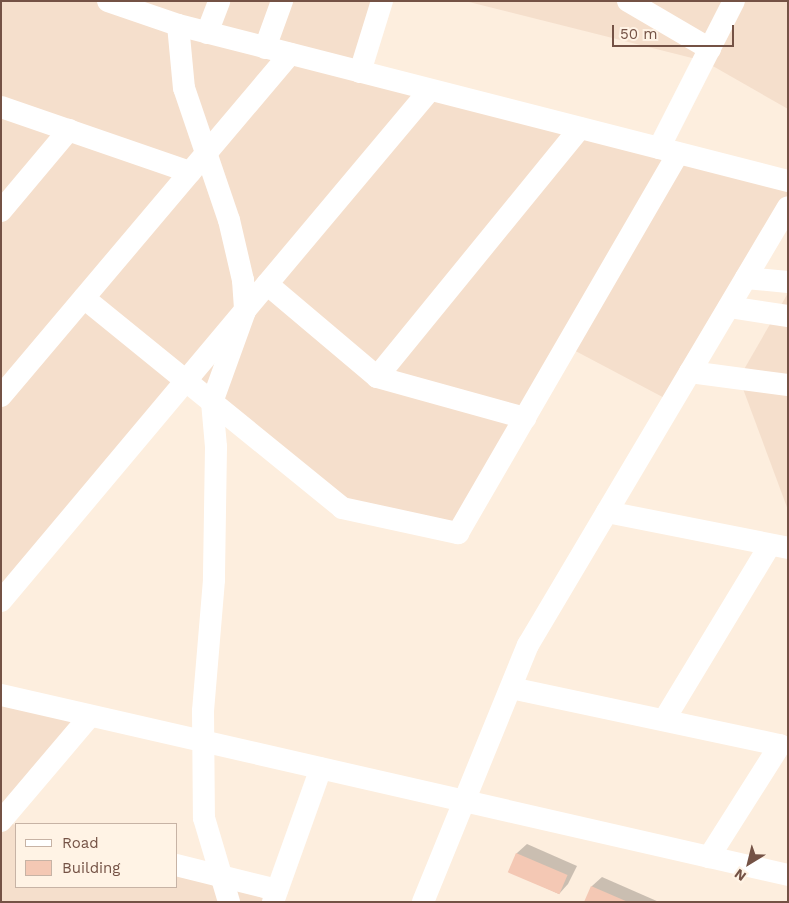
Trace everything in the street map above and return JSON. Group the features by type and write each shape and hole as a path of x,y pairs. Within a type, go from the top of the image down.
{"street":[{"path":"108,1 132,5 178,25 207,33 788,181"},
{"path":"207,33 219,1"},
{"path":"264,48 282,1"},
{"path":"360,72 382,1"},
{"path":"628,1 710,49"},
{"path":"84,298 342,508 458,533 524,418 668,150 710,49 734,1"},
{"path":"178,25 184,88 229,220 243,280 244,312 212,402 216,448 214,580 203,711 204,818 229,902"},
{"path":"2,395 290,54"},
{"path":"1,601 430,90"},
{"path":"1,107 190,172"},
{"path":"377,377 580,128"},
{"path":"1,211 69,130"},
{"path":"423,902 528,645 788,207"},
{"path":"746,278 788,282"},
{"path":"268,284 377,377 524,418"},
{"path":"729,307 788,316"},
{"path":"690,372 788,385"},
{"path":"607,512 779,546 664,720"},
{"path":"511,688 780,745 709,857"},
{"path":"1,696 788,875"},
{"path":"15,825 1,821 90,716"},
{"path":"178,865 222,876 275,896 321,768"}],"shaded area":[{"path":"1,1 382,1 360,72 788,181 788,207 672,402 566,346 458,533 342,508 186,381 1,601"},
{"path":"465,1 788,1 788,109 704,61"},
{"path":"788,293 788,510 739,378"},
{"path":"1,695 90,716 1,821"},
{"path":"1,821 15,825 15,888 178,888 178,866 273,902 1,902"}],"building":[{"path":"516,853 568,875 559,894 508,872"},
{"path":"591,886 628,902 584,902"}]}
